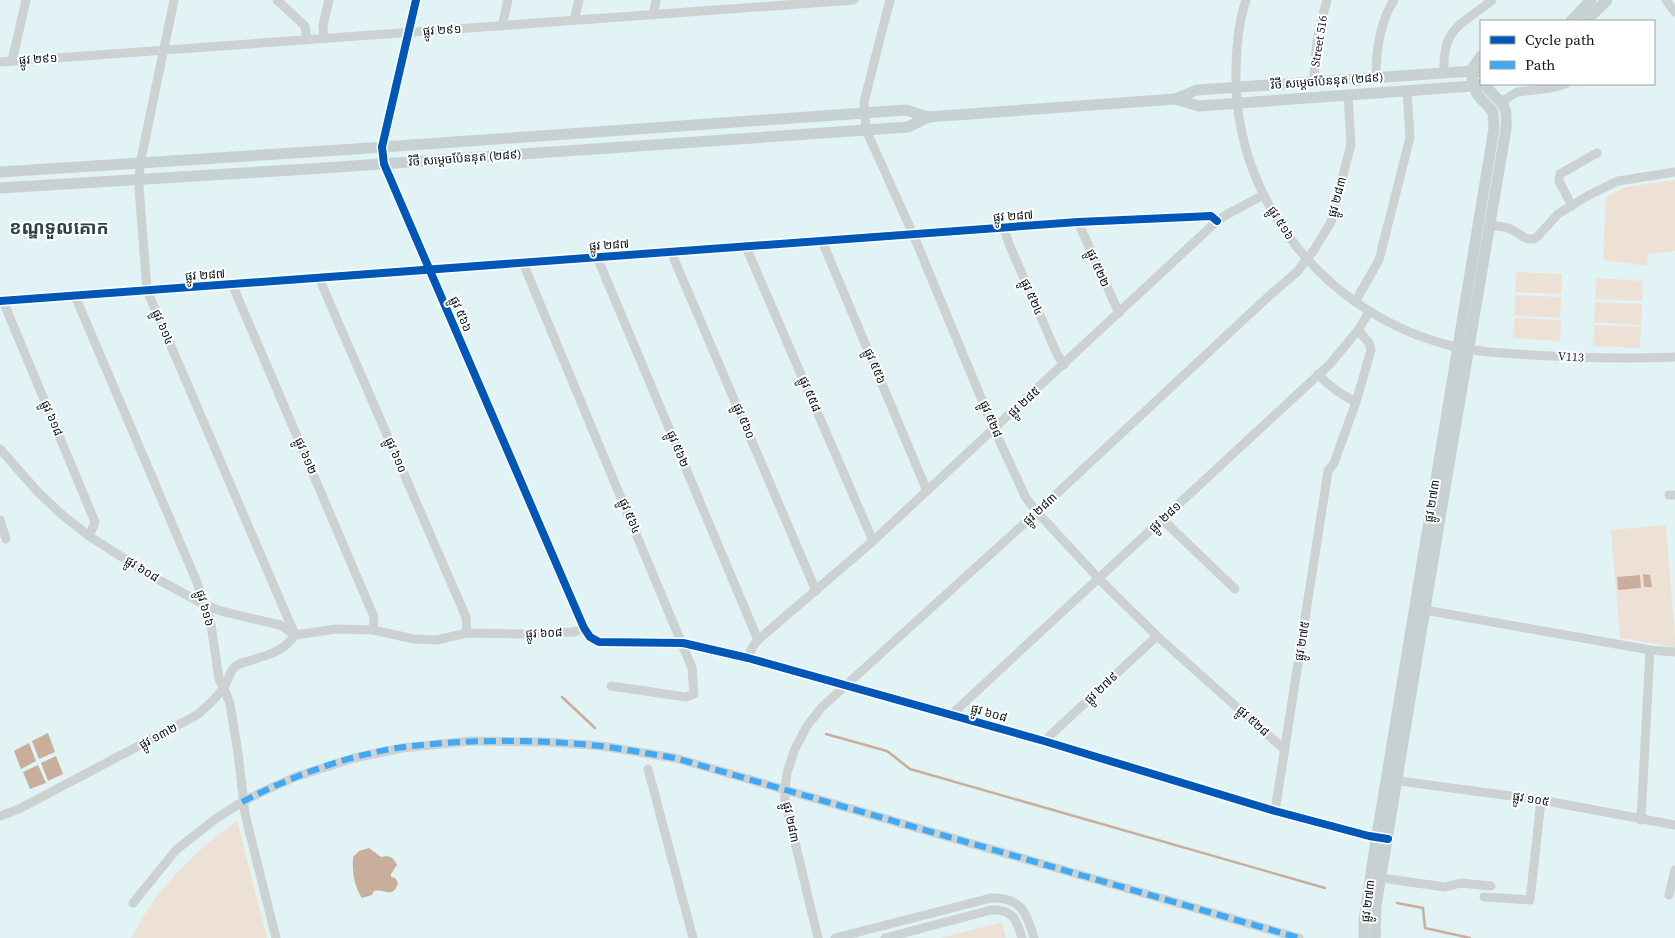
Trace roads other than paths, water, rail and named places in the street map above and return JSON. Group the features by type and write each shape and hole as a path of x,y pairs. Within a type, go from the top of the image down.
{"main road":[{"path":"1572,20 1591,0"},
{"path":"1587,20 1607,0"},
{"path":"1477,85 1478,60 1480,57"},
{"name":"វិថី សម្តេចប៉ែននុត (២៨៩)","path":"0,188 250,173 866,130 908,126 928,117 1175,99 1198,90 1477,71"},
{"name":"វិថី សម្តេចប៉ែននុត (២៨៩)","path":"1175,99 1199,106 1477,85"},
{"name":"ផ្លូវ ២៧៣","path":"1364,938 1366,902 1382,838 1462,348 1494,119 1491,108 1482,100 1477,85"},
{"name":"ផ្លូវ ២៧៣","path":"1462,348 1490,225 1506,130 1505,110 1501,102 1489,91 1486,85"},
{"name":"វិថី សម្តេចប៉ែននុត (២៨៩)","path":"0,172 493,140 906,110 928,117"},
{"path":"493,140 494,156"},
{"path":"249,156 250,173"},
{"name":"ផ្លូវ ២៧៣","path":"1374,938 1381,878 1382,838"}],"street":[{"path":"12,61 26,0"},
{"name":"ផ្លូវ ៦១៤","path":"174,0 140,164 139,180 147,290 295,635"},
{"path":"277,0 305,26 306,40"},
{"path":"324,38 323,25 328,0"},
{"name":"ផ្លូវ ៥៦៦","path":"416,0 382,147 384,164 584,628"},
{"path":"502,26 508,0"},
{"path":"574,20 579,0"},
{"path":"653,15 656,0"},
{"name":"ផ្លូវ ២៩១","path":"0,62 653,15 728,5 854,0"},
{"name":"ផ្លូវ ៥២៨","path":"890,0 864,102 866,130 913,234 994,429 1026,498 1099,579 1157,636 1285,750"},
{"name":"ផ្លូវ ៥១៦","path":"1246,0 1239,32 1236,60 1237,103 1246,150 1263,195 1284,230 1306,260 1331,284 1370,312 1426,338 1462,348"},
{"name":"Street 516","path":"1314,82 1314,54 1319,26 1327,0"},
{"path":"1444,73 1444,58 1448,40 1454,30 1459,24 1492,0"},
{"path":"1666,0 1675,12"},
{"path":"1376,77 1378,40 1389,2"},
{"path":"305,26 323,25"},
{"path":"1501,102 1517,92 1562,85"},
{"path":"1355,302 1379,260 1410,137 1407,91"},
{"name":"ផ្លូវ ២៨៣","path":"818,938 785,801 787,773 794,751 807,726 821,708 1297,272 1331,222 1351,144 1348,95"},
{"path":"1572,206 1558,181 1558,177 1560,174 1597,153"},
{"path":"1490,225 1510,228 1526,239 1532,240 1558,214 1589,195 1618,181 1675,172"},
{"name":"ផ្លូវ ២៨៥","path":"748,658 758,640 873,541 1217,221 1263,195"},
{"name":"ផ្លូវ ២៨៧","path":"1,301 1078,222 1211,216 1217,221"},
{"name":"ផ្លូវ ៥២២","path":"1078,222 1119,313"},
{"name":"ផ្លូវ ៥២៤","path":"1004,228 1009,244 1057,354 1064,364"},
{"name":"ផ្លូវ ៥៥៦","path":"822,241 928,490"},
{"name":"ផ្លូវ ៥៥៨","path":"746,247 873,541"},
{"name":"ផ្លូវ ៥៦០","path":"671,252 816,590"},
{"name":"ផ្លូវ ៥៦២","path":"597,258 758,640"},
{"name":"ផ្លូវ ៥៦៤","path":"523,263 683,643 692,668 694,694 686,697 611,686"},
{"name":"ផ្លូវ ៦១០","path":"319,278 466,617 467,633"},
{"name":"ផ្លូវ ៦១២","path":"232,284 374,617 373,630"},
{"name":"ផ្លូវ ៦១៦","path":"74,296 196,580 210,618 219,679 230,704 238,753 242,802 276,938"},
{"name":"ផ្លូវ ៦១៨","path":"1,301 95,522 88,536"},
{"name":"ផ្លូវ ២៨១","path":"952,714 1330,364 1370,312"},
{"name":"ផ្លូវ ២៧៥","path":"1276,811 1328,471 1334,463 1356,402 1371,350 1369,342 1358,330"},
{"name":"V113","path":"1462,348 1492,352 1620,359 1675,357"},
{"path":"1318,374 1334,390 1356,402"},
{"name":"ផ្លូវ ៦០៨","path":"0,449 37,491 88,536 150,575 205,605 280,625 295,635 336,629 373,630 414,639 437,640 467,633 574,632 584,628 590,637 599,642 683,643 748,658 952,714 1276,811 1382,838"},
{"path":"0,520 6,539"},
{"path":"1162,520 1235,589"},
{"path":"1420,609 1650,650 1675,652"},
{"name":"ផ្លូវ ១៣២","path":"0,816 25,806 196,715 224,688 235,666 280,651 295,635"},
{"name":"ផ្លូវ ២៧៩","path":"1044,741 1157,636"},
{"path":"1642,820 1650,650"},
{"path":"133,903 176,850 214,820 242,802 295,777 354,758 402,748 470,742 548,742 602,746 675,758 1299,938"},
{"path":"648,769 693,938"},
{"name":"ផ្លូវ ១០៥","path":"1392,780 1541,800 1675,825"},
{"path":"1484,897 1530,900 1541,800"},
{"path":"1669,895 1675,870"},
{"path":"1381,878 1445,887 1461,883 1491,886"},
{"path":"836,938 991,898 1003,898 1012,901 1021,908 1030,921 1034,938"},
{"path":"885,938 992,910 1000,910 1008,912 1014,917 1022,938"},
{"path":"908,919 910,932"}],"waterway":[{"path":"562,697 595,728"},
{"path":"826,734 887,751 910,769 1325,888"},
{"path":"1397,903 1423,908 1425,928 1470,938"}],"district":[{"name":"ខណ្ឌទួលគោក","path":"59,228"}]}
